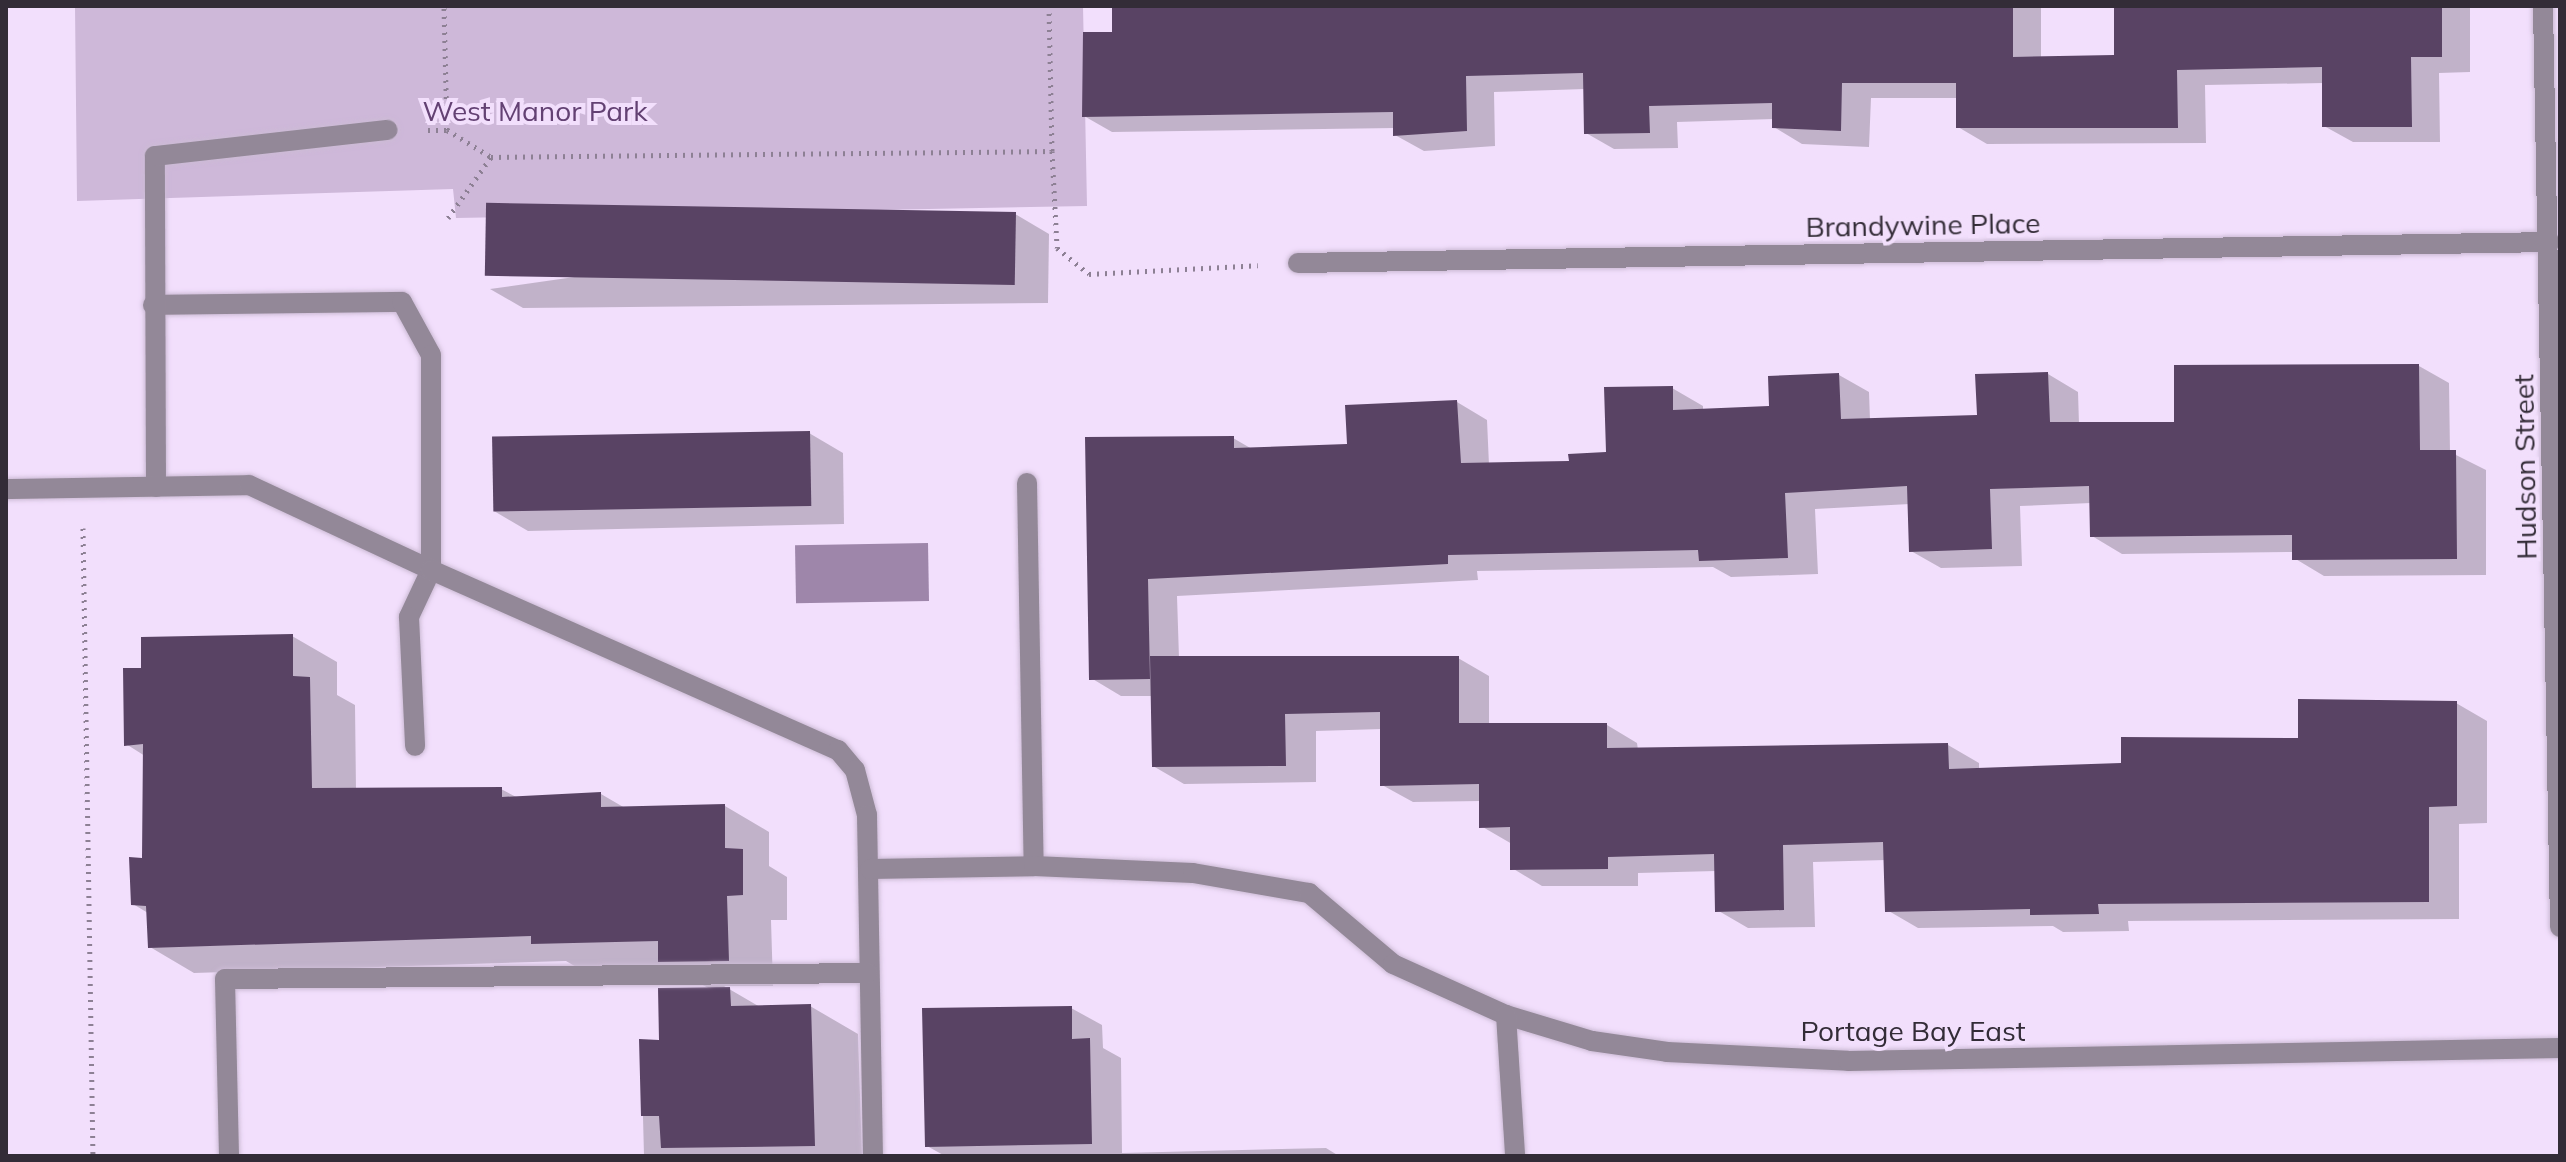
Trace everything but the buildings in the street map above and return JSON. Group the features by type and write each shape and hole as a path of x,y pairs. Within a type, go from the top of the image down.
{"street":[{"name":"Hudson Street","path":"2543,6 2550,242 2560,927"},
{"path":"156,487 153,305 155,156 388,130"},
{"name":"Brandywine Place","path":"1298,263 2550,242"},
{"path":"153,305 402,302 431,355 431,570 409,617 415,746"},
{"path":"870,869 1034,866 1027,483"},
{"path":"6,489 249,485 431,570 838,750 855,770 867,815 873,1156"},
{"name":"Portage Bay East","path":"1034,866 1193,873 1309,893 1393,964 1506,1015 1592,1041 1748,1059 1864,1061 2560,1048"},
{"path":"229,1156 225,979 868,973"},
{"path":"1506,1015 1515,1156"}],"path":[{"path":"444,6 447,130"},
{"path":"1049,6 1057,248 1089,274 1298,263"},
{"path":"388,130 447,130 491,157 1052,151"},
{"path":"448,218 491,157"},
{"path":"83,487 93,1156"}],"green space":[{"name":"West Manor Park","path":"75,6 1083,6 1087,206 456,218 453,189 77,201"}],"shaded area":[{"path":"928,543 929,601 796,603 795,545"}]}
